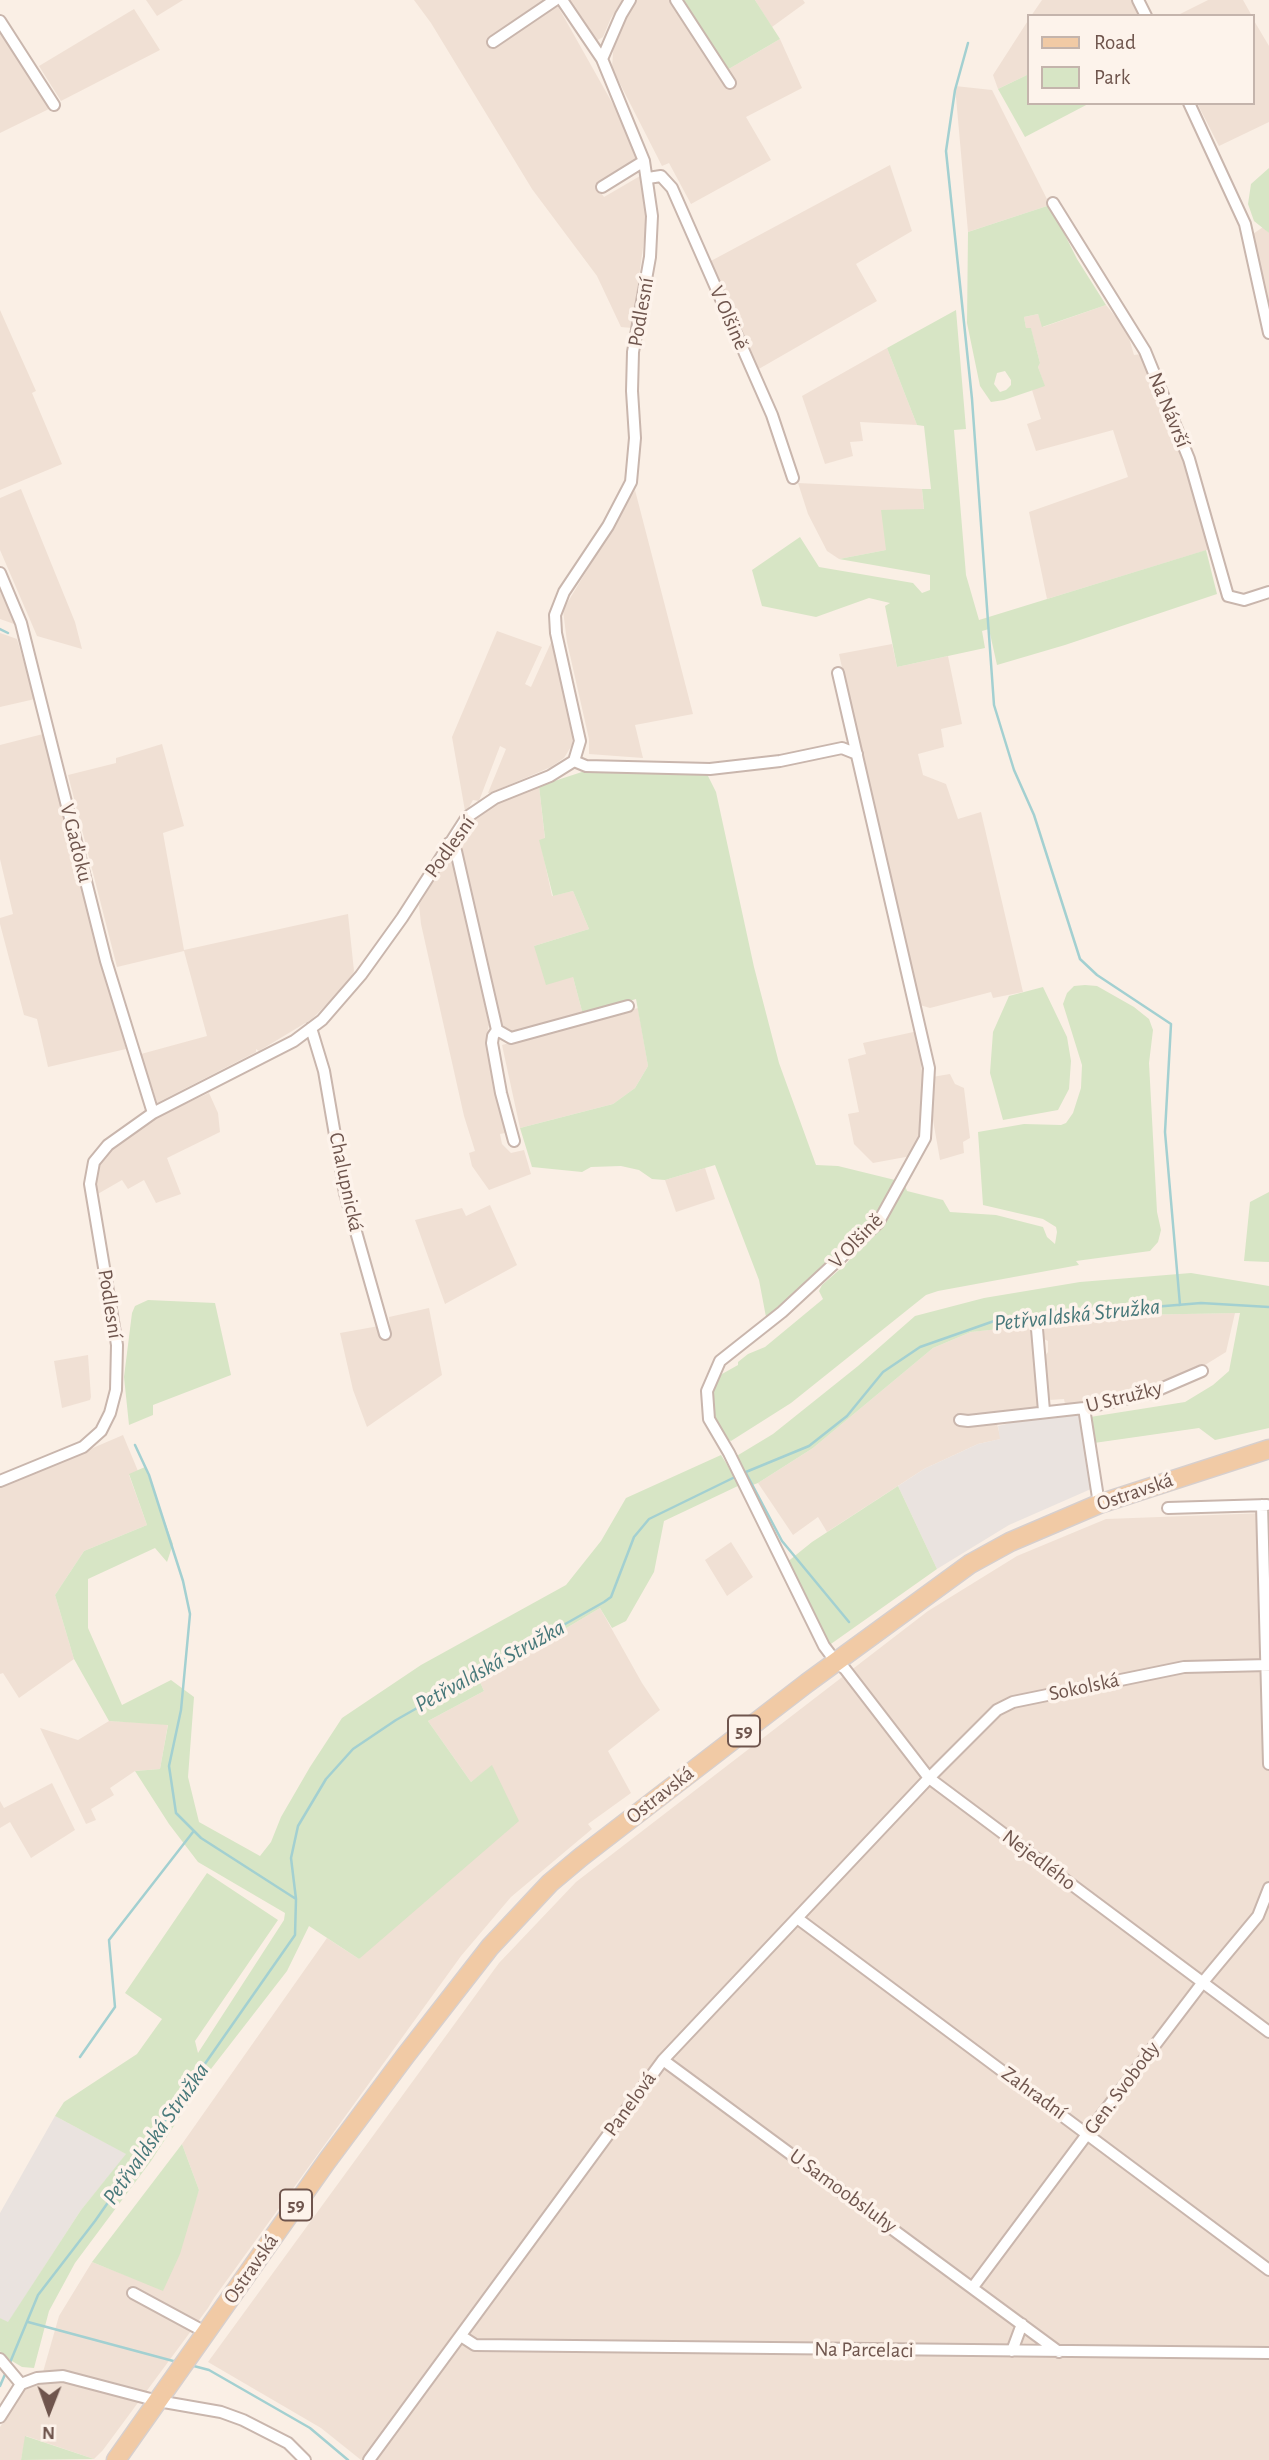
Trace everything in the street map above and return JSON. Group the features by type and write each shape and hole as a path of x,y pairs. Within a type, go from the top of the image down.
{"main road":[{"name":"Ostravská","path":"116,2460 405,2055 490,1947 529,1903 580,1857 836,1662 970,1564 1010,1542 1099,1504 1269,1448"}],"street":[{"path":"494,42 555,0"},
{"name":"Podlesní","path":"0,1481 83,1447 101,1431 110,1413 116,1390 117,1345 90,1184 94,1162 108,1145 153,1113 294,1041 322,1020 361,975 402,918 467,817 495,798 550,776 574,761 580,741 556,633 555,615 564,592 608,526 631,482 635,438 633,352 650,257 652,216 644,161 601,59 562,0"},
{"path":"601,59 630,0"},
{"path":"677,0 730,83"},
{"path":"0,21 54,105"},
{"path":"1190,105 1245,224 1269,333"},
{"path":"602,187 644,161"},
{"name":"V Olšině","path":"648,178 661,176 672,188 772,415 793,478"},
{"name":"Na Návrší","path":"1053,202 1144,351 1189,459 1228,596 1244,600 1269,592"},
{"name":"V Gaďoku","path":"0,573 21,623 106,961 153,1113"},
{"name":"V Olšině","path":"836,1662 824,1646 729,1453 709,1419 707,1391 720,1361 782,1312 878,1223 926,1138 929,1068 838,673"},
{"path":"574,761 586,766 710,769 780,761 842,748 857,754"},
{"path":"449,844 456,851 497,1030 510,1038 628,1006"},
{"name":"Chalupnická","path":"311,1028 324,1071 345,1193 385,1334"},
{"path":"497,1030 492,1043 501,1093 514,1141"},
{"path":"1037,1329 1044,1411"},
{"name":"U Stružky","path":"960,1420 1084,1408 1151,1393 1202,1371"},
{"path":"1084,1408 1099,1504"},
{"path":"1168,1508 1266,1505 1269,1764"},
{"name":"Nejedlého","path":"836,1662 845,1668 929,1778 1269,2032"},
{"name":"Sokolská","path":"929,1778 997,1710 1013,1702 1184,1667 1268,1665"},
{"name":"Panelová","path":"369,2460 663,2060 929,1778"},
{"name":"Gen. Svobody","path":"973,2287 1203,1982 1258,1916 1269,1888"},
{"name":"Zahradní","path":"797,1918 1269,2270"},
{"name":"U Samoobsluhy","path":"663,2060 1059,2352"},
{"path":"133,2293 206,2333"},
{"path":"1012,2351 1022,2324"},
{"name":"Na Parcelaci","path":"461,2336 475,2345 1269,2353"},
{"path":"0,2359 21,2384"},
{"path":"0,2417 21,2384 37,2378 62,2376 158,2401 221,2412 288,2443 304,2460"}],"shaded area":[{"path":"146,0 183,0 157,16"},
{"path":"414,0 545,0 488,40 492,47 556,3 628,131 639,160 597,187 604,197 640,176 645,213 650,214 649,240 644,240 632,328 621,327 597,276 532,189 431,23"},
{"path":"567,0 623,0 603,37 596,41"},
{"path":"635,0 671,0 725,85 733,80 727,70 780,39 802,88 746,117 771,160 691,204 669,163 662,166 612,68 614,38"},
{"path":"755,0 803,0 805,3 772,27"},
{"path":"1042,0 1137,0 1144,14 1032,14"},
{"path":"1208,0 1243,0 1251,14 1180,14"},
{"path":"134,9 160,50 61,101 39,66"},
{"path":"1028,21 1028,74 998,89 993,75"},
{"path":"1255,22 1269,46 1269,122 1219,146 1198,105 1255,105"},
{"path":"0,29 51,108 0,133"},
{"path":"955,86 992,90 1050,205 968,232"},
{"path":"890,165 912,231 856,264 877,301 757,370 709,262"},
{"path":"1263,227 1269,233 1269,310 1253,234"},
{"path":"1106,305 1127,331 1134,355 1141,354 1154,380 1185,463 1210,549 1047,599 1029,512 1128,477 1113,430 1036,451 1027,424 1041,419 1032,390 1044,385 1031,329 1026,328 1024,317 1038,314 1043,327"},
{"path":"0,310 36,391 32,393 62,464 0,490"},
{"path":"887,348 917,425 860,422 863,441 850,442 853,456 825,464 802,396"},
{"path":"798,483 922,489 924,510 886,550 839,559 827,551 808,514"},
{"path":"21,489 75,622 82,649 37,636 0,550 0,498"},
{"path":"635,490 693,714 635,725 643,758 589,754 589,739 567,642 563,610"},
{"path":"0,582 17,625 0,619"},
{"path":"497,631 542,647 525,684 531,687 553,638 573,735 572,745 564,758 551,767 488,793 506,749 500,746 479,801 473,800 465,811 452,737"},
{"path":"0,633 17,639 35,699 0,707"},
{"path":"892,644 897,667 948,656 962,724 941,729 944,747 918,754 923,775 946,784 958,819 981,812 1023,992 993,998 991,992 930,1008 920,1005 839,654"},
{"path":"43,734 88,893 126,1049 48,1067 37,1019 24,1015 0,924 0,918 13,914 0,859 0,745"},
{"path":"162,744 184,826 163,833 184,950 348,914 354,971 349,982 312,1019 259,1051 256,1049 256,1052 157,1103 141,1054 207,1036 184,951 117,967 68,775 116,763 116,758"},
{"path":"539,786 545,839 540,840 552,896 573,891 589,929 534,946 573,977 583,1015 511,1034 503,1029 460,842 462,834 474,820 498,801"},
{"path":"447,858 453,858 489,1025 486,1038 499,1106 505,1121 505,1133 500,1134 502,1144 511,1153 524,1150 531,1174 489,1190 472,1166 469,1153 475,1151 464,1116 421,924 419,905"},
{"path":"638,1008 648,1066 635,1088 613,1104 520,1128 502,1045"},
{"path":"918,1031 924,1134 911,1156 873,1163 854,1144 848,1114 859,1112 848,1059 866,1054 863,1043"},
{"path":"950,1074 955,1084 964,1088 970,1138 963,1142 964,1153 940,1160 933,1120 932,1077"},
{"path":"209,1093 218,1113 220,1132 167,1158 181,1194 156,1203 144,1180 128,1189 122,1180 96,1195 96,1171 108,1150 152,1119"},
{"path":"705,1168 715,1199 676,1212 665,1180"},
{"path":"490,1205 517,1265 445,1304 415,1220 462,1208 466,1216"},
{"path":"429,1308 442,1375 367,1427 353,1390 340,1333 379,1326 380,1335 391,1335 389,1317"},
{"path":"1235,1313 1226,1352 1168,1383 1150,1390 1088,1399 1088,1403 1065,1404 1064,1399 1049,1400 1045,1356 1048,1352 1048,1341 1042,1338 1041,1324 1131,1315"},
{"path":"1033,1325 1040,1404 1037,1410 996,1420 1001,1439 978,1444 924,1469 827,1532 818,1517 793,1535 758,1483 813,1448 933,1348 971,1332"},
{"path":"88,1355 90,1400 62,1408 54,1361"},
{"path":"1075,1412 1084,1422 1091,1489 1009,1525 937,1569 898,1486 924,1469 978,1444 1000,1439 998,1426 1042,1415"},
{"path":"123,1435 138,1471 129,1475 147,1525 84,1551 55,1595 74,1659 19,1698 3,1673 0,1674 0,1488"},
{"path":"1267,1513 1269,2460 361,2460 321,2428 208,2362 499,1963 576,1882 928,1611 1017,1556 1106,1519"},
{"path":"731,1542 753,1577 727,1596 705,1560"},
{"path":"600,1608 660,1710 608,1751 631,1793 588,1824 592,1829 511,1897 461,1956 103,2450 94,2459 26,2436 21,2460 0,2460 0,2427 22,2392 43,2372 59,2316 92,2262 163,2290 199,2190 182,2144 327,1938 359,1959 493,1766 471,1782 428,1721 484,1691 479,1680"},
{"path":"109,1721 168,1724 160,1769 135,1771 110,1788 114,1795 91,1809 96,1820 86,1824 40,1728 78,1740"},
{"path":"52,1783 75,1830 31,1858 10,1822 0,1828 0,1801 4,1808"},
{"path":"55,2116 127,2154 81,2210 8,2323 0,2318 0,2213"}],"green space":[{"path":"684,0 755,0 780,39 727,70"},
{"path":"1028,74 1028,105 1086,105 1025,137 998,89"},
{"path":"1269,168 1269,233 1254,221 1248,204 1251,184"},
{"path":"1050,205 1077,259 1106,305 1042,327 1038,314 1024,317 1026,328 1031,328 1040,363 1038,367 1045,386 991,402 980,386 967,323 968,232","holes":["1005,371 1011,385 1000,392 994,384 997,373"]},
{"path":"956,310 966,429 954,430 966,575 979,620 1206,550 1217,594 997,665 989,629 982,631 985,648 897,667 885,606 890,603 869,598 816,617 762,606 752,570 800,537 819,567 913,583 922,593 930,590 930,575 839,559 886,550 881,510 924,509 922,489 931,489 924,426 917,425 887,348"},
{"path":"588,770 707,774 716,792 754,967 779,1063 816,1165 838,1166 895,1180 872,1220 822,1278 766,1317 759,1280 715,1165 665,1180 652,1179 639,1170 621,1166 591,1167 582,1172 532,1167 520,1128 613,1104 635,1088 648,1066 636,999 583,1015 573,977 546,985 534,946 589,929 573,891 553,896 539,840 545,838 539,786"},
{"path":"1074,986 1097,986 1134,1007 1149,1019 1153,1030 1149,1063 1157,1212 1161,1230 1158,1242 1150,1251 1076,1261 1079,1265 926,1295 791,1403 731,1441 719,1435 711,1415 710,1390 722,1374 738,1365 748,1354 765,1347 823,1299 819,1291 822,1285 847,1263 878,1223 903,1181 907,1191 943,1200 950,1212 996,1215 1043,1227 1047,1237 1055,1244 1056,1227 1043,1219 983,1205 978,1132 1024,1124 1066,1123 1073,1113 1081,1088 1082,1065 1063,1004 1067,993"},
{"path":"1043,987 1067,1037 1071,1061 1069,1089 1058,1110 1003,1120 990,1073 993,1032 1009,996"},
{"path":"1269,1192 1269,1262 1244,1261 1250,1202"},
{"path":"1191,1273 1269,1286 1269,1428 1215,1440 1199,1428 1094,1443 1090,1417 1185,1402 1213,1385 1229,1371 1240,1313 1131,1315 971,1332 933,1348 813,1448 758,1483 750,1486 735,1457 773,1434 915,1316 984,1298 1080,1282"},
{"path":"148,1300 215,1303 231,1375 153,1405 153,1415 129,1425 124,1377 132,1313 135,1306"},
{"path":"721,1455 740,1485 664,1521 654,1572 626,1621 612,1628 600,1608 479,1680 484,1691 428,1721 471,1782 492,1765 519,1821 359,1959 309,1926 287,1971 211,2069 151,2161 75,2263 49,2311 34,2368 22,2367 2,2355 0,2318 8,2322 81,2210 126,2154 55,2116 64,2102 137,2054 162,2019 125,1993 207,1873 278,1920 195,2041 198,2053 284,1920 285,1913 198,1862 169,1824 135,1771 160,1769 168,1725 109,1721 74,1659 55,1595 84,1551 147,1525 129,1474 145,1467 173,1544 167,1562 155,1548 88,1579 88,1628 122,1705 171,1680 194,1697 188,1777 199,1822 260,1856 271,1842 281,1817 310,1767 342,1718 421,1665 566,1585 601,1541 626,1498"},
{"path":"898,1486 937,1569 828,1646 786,1563 812,1542"},
{"path":"182,2144 199,2190 180,2254 163,2291 92,2262"},
{"path":"25,2436 94,2459 21,2460"}],"waterway":[{"path":"968,43 955,90 946,151 972,399 994,705 1014,770 1034,815 1080,959 1097,975 1171,1024 1165,1132 1180,1305"},
{"path":"0,629 8,633"},
{"name":"Petřvaldská Stružka","path":"741,1474 809,1446 847,1416 883,1372 920,1347 997,1320 1201,1303 1269,1307"},
{"path":"135,1445 149,1475 183,1581 190,1614 181,1710 169,1766 176,1813 201,1838 296,1899"},
{"path":"746,1473 782,1541 849,1622"},
{"name":"Petřvaldská Stružka","path":"9,2365 38,2295 95,2221 295,1935 296,1899 291,1858 298,1826 326,1779 353,1749 396,1720 611,1597 634,1537 649,1519 735,1477"},
{"path":"80,2057 115,2007 109,1940 193,1832"},
{"path":"28,2322 177,2362"},
{"path":"190,2365 209,2370 310,2428 348,2460"},
{"name":"Petřvaldská Stružka","path":"0,2386 6,2372"}]}
